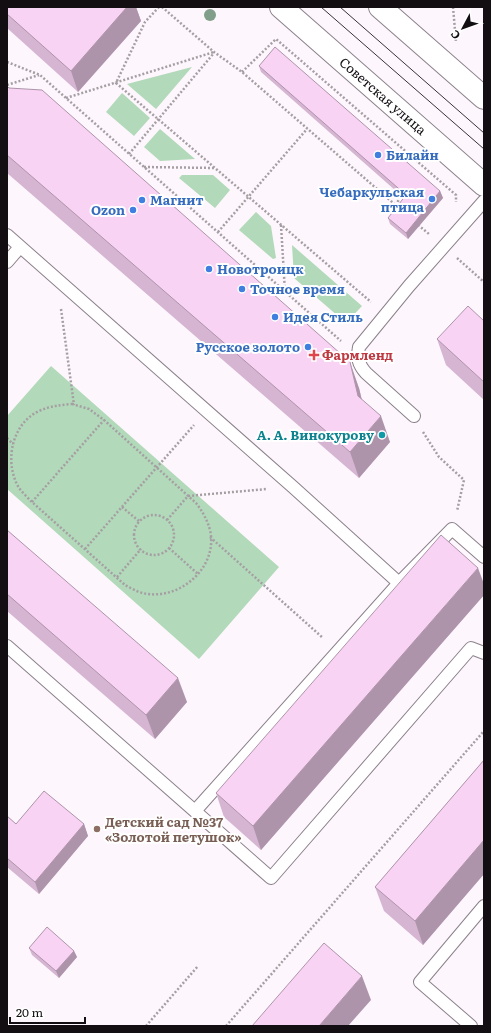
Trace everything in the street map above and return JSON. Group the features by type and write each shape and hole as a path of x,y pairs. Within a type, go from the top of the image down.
{"main road":[{"name":"Советская улица","path":"281,7 484,185"},
{"path":"380,7 484,98"}],"lane":[{"path":"414,416 359,366 358,356 360,346 443,246 484,201"},
{"path":"7,235 293,487 399,583"},
{"path":"7,262 20,247"},
{"path":"194,811 337,650 399,583 452,529 484,557"},
{"path":"7,646 271,878 471,648 484,653"},
{"path":"471,1026 420,982 484,906"}],"path":[{"path":"116,83 145,22 159,7"},
{"path":"162,7 214,52 242,72 403,211"},
{"path":"454,7 456,42"},
{"path":"242,72 276,39 456,195 457,208"},
{"path":"66,98 214,52"},
{"path":"129,154 159,120 214,52"},
{"path":"7,62 40,75 358,356"},
{"path":"7,85 40,75"},
{"path":"116,83 373,304"},
{"path":"218,232 307,129"},
{"path":"405,169 408,154"},
{"path":"144,167 216,168"},
{"path":"397,206 400,192"},
{"path":"414,221 484,282"},
{"path":"281,225 285,292"},
{"path":"57,280 74,405"},
{"path":"54,405 74,405 89,410 104,420 196,503 205,514 210,531 210,549 204,566 192,581 176,591 157,594 139,592 125,584 32,502 20,489 12,473 11,455 15,438 24,423 38,412 54,405"},
{"path":"85,549 207,411"},
{"path":"414,416 439,457 464,480 452,529"},
{"path":"32,502 104,420"},
{"path":"7,438 13,444"},
{"path":"167,520 188,496 293,487"},
{"path":"122,507 140,522"},
{"path":"154,515 161,516 167,520 173,530 174,536 169,548 157,554 150,554 141,549 134,536 135,530 140,522 148,516 154,515"},
{"path":"210,537 337,650"},
{"path":"169,548 198,574"},
{"path":"117,577 141,549"},
{"path":"226,1026 484,731"},
{"path":"146,1026 198,966"}],"green space":[{"path":"192,67 156,109 127,84"},
{"path":"122,93 150,118 134,136 106,112"},
{"path":"160,129 195,159 160,161 144,147"},
{"path":"182,175 213,175 230,190 215,208 179,178"},
{"path":"256,212 271,226 276,258 273,259 239,230"},
{"path":"292,245 362,306 346,323 294,278"},
{"path":"51,366 279,567 199,659 7,489 7,416"}],"building":[{"path":"7,7 127,7 71,71 7,14"},
{"path":"275,47 440,191 406,233 388,218 406,195 259,66"},
{"path":"7,86 9,88 42,90 350,362 358,396 381,416 350,452 7,155"},
{"path":"468,306 484,321 484,382 437,339"},
{"path":"7,530 178,678 146,715 7,594"},
{"path":"441,535 478,568 253,826 216,793"},
{"path":"484,760 484,840 415,921 375,887"},
{"path":"44,791 84,824 35,882 7,858 7,816 16,824"},
{"path":"47,927 74,951 56,971 29,948"},
{"path":"324,943 362,976 319,1026 252,1026"}],"tram line":[{"path":"321,7 484,149"},
{"path":"340,7 484,133"}],"place":[{"name":"Билайн","path":"378,155"},
{"name":"Чебаркульская птица","path":"432,199"},
{"name":"Магнит","path":"142,200"},
{"name":"Ozon","path":"133,210"},
{"name":"Новотроицк","path":"209,269"},
{"name":"Точное время","path":"242,289"},
{"name":"Идея Стиль","path":"275,317"},
{"name":"Русское золото","path":"308,347"},
{"name":"Фармленд","path":"314,355"},
{"name":"А. А. Винокурову","path":"382,435"},
{"name":"Детский сад №37 «Золотой петушок»","path":"97,829"}]}
